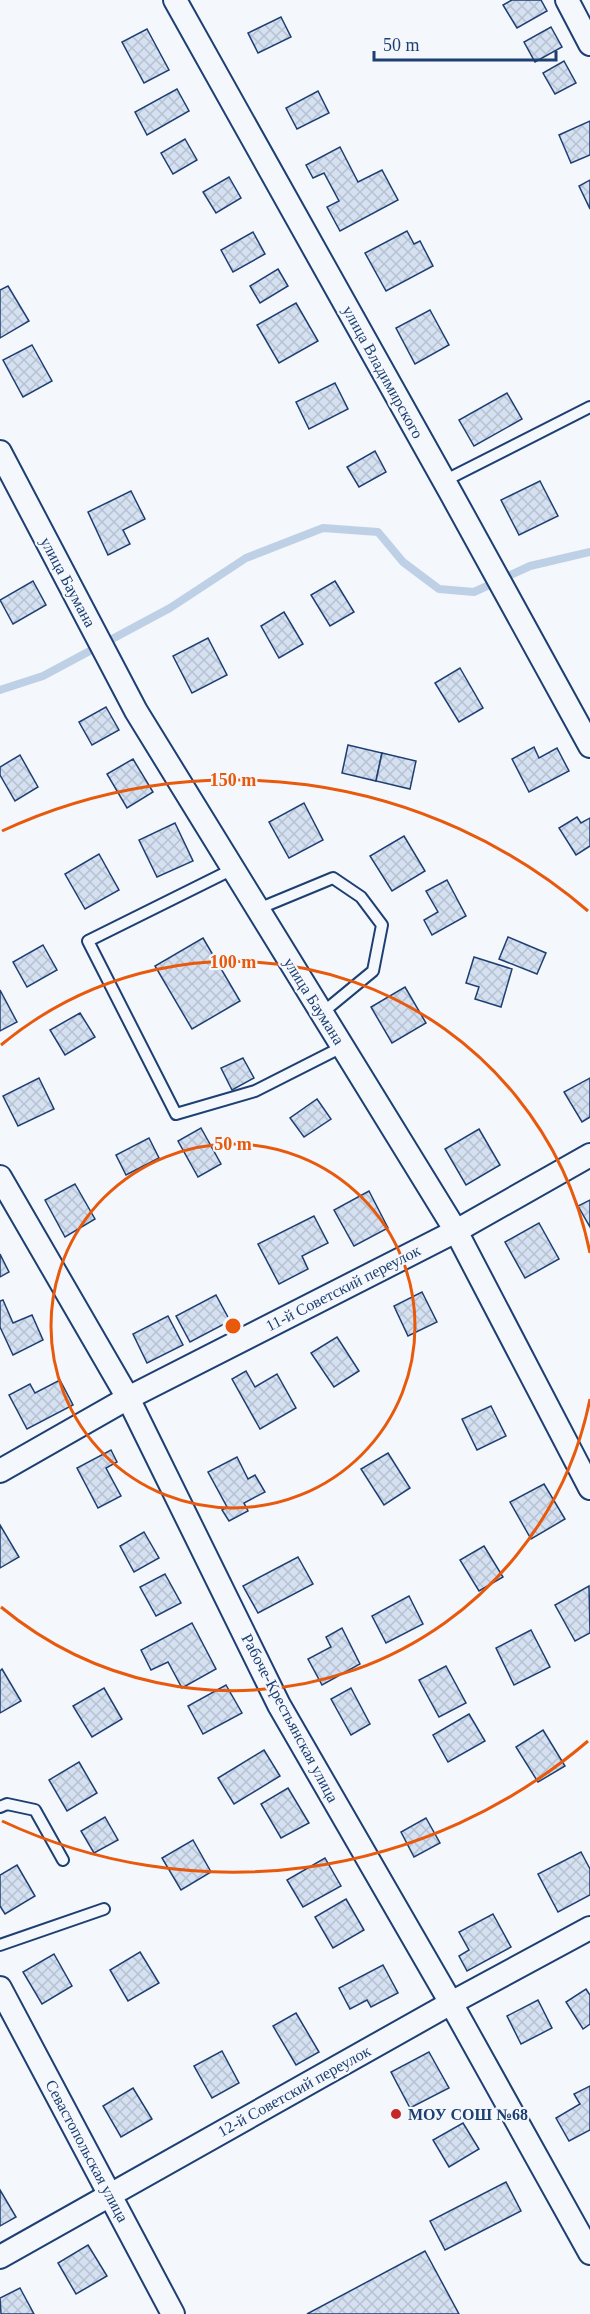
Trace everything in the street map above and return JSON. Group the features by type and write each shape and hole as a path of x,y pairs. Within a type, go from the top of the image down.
{"street":[{"name":"улица Владимирского","path":"175,0 590,746"},
{"path":"567,0 590,44"},
{"name":"улица Баумана","path":"0,452 136,711 456,1231 590,1488"},
{"name":"11-й Советский переулок","path":"0,1471 128,1398 456,1231 590,1155"},
{"name":"Рабоче-Крестьянская улица","path":"0,1177 128,1398 279,1705 451,2003 590,2253"},
{"name":"12-й Советский переулок","path":"0,2257 451,2003 590,1928"},
{"name":"Севастопольская улица","path":"0,1988 173,2314"}],"lane":[{"path":"444,481 590,407"},
{"path":"233,869 88,941 176,1114 255,1091 342,1047"},
{"path":"258,909 333,878 361,897 382,925 373,971 322,1013"},
{"path":"0,1807 7,1804 35,1810 63,1860"},
{"path":"0,1945 105,1909"}],"building":[{"path":"512,0 541,0 547,11 517,28 503,5"},
{"path":"281,17 291,37 258,53 248,33"},
{"path":"551,27 562,47 535,62 524,42"},
{"path":"147,29 169,70 144,83 122,42"},
{"path":"564,61 576,83 555,94 543,73"},
{"path":"177,89 189,111 147,135 135,112"},
{"path":"318,91 329,113 297,129 286,108"},
{"path":"590,121 590,155 571,163 559,135"},
{"path":"185,139 197,160 173,174 161,153"},
{"path":"340,147 358,182 382,170 398,200 340,231 327,207 339,201 324,173 313,178 306,165"},
{"path":"229,177 241,198 216,213 203,192"},
{"path":"590,180 590,209 579,186"},
{"path":"407,231 414,244 420,241 433,266 386,291 365,253"},
{"path":"253,232 265,254 233,272 221,250"},
{"path":"278,269 288,286 260,303 250,286"},
{"path":"8,286 29,321 0,338 0,290"},
{"path":"296,303 318,341 279,363 257,325"},
{"path":"430,310 449,345 415,364 396,328"},
{"path":"32,345 52,381 23,397 3,360"},
{"path":"335,383 348,409 309,429 296,402"},
{"path":"507,393 522,419 474,446 459,420"},
{"path":"375,451 386,472 359,487 347,467"},
{"path":"540,481 558,516 519,535 501,500"},
{"path":"131,491 145,519 123,530 130,544 108,555 88,512"},
{"path":"33,581 46,605 13,624 0,600"},
{"path":"335,581 354,612 330,626 311,595"},
{"path":"284,612 303,644 279,658 261,626"},
{"path":"208,638 227,675 192,693 173,656"},
{"path":"460,668 483,708 459,722 435,683"},
{"path":"106,707 119,730 92,745 79,722"},
{"path":"348,745 382,753 376,781 342,773"},
{"path":"534,747 539,758 557,748 569,771 529,792 512,759"},
{"path":"382,753 416,761 410,789 376,781"},
{"path":"20,755 38,787 15,801 0,775 0,767"},
{"path":"133,759 153,792 127,808 107,774"},
{"path":"304,803 323,840 289,858 269,822"},
{"path":"577,817 581,823 590,818 590,846 576,855 559,828"},
{"path":"175,823 193,861 157,877 139,840"},
{"path":"404,836 425,871 392,891 370,856"},
{"path":"99,854 119,890 85,909 65,874"},
{"path":"447,880 466,916 432,935 424,920 438,912 426,891"},
{"path":"508,937 546,953 537,974 499,959"},
{"path":"203,938 240,1001 192,1029 155,966"},
{"path":"43,945 57,970 27,987 13,962"},
{"path":"474,957 512,969 501,1007 475,999 479,987 466,983"},
{"path":"405,987 426,1023 392,1043 371,1007"},
{"path":"0,990 17,1022 0,1031"},
{"path":"80,1013 95,1037 65,1055 50,1030"},
{"path":"243,1058 254,1078 232,1090 221,1068"},
{"path":"39,1078 54,1109 18,1126 3,1096"},
{"path":"590,1078 590,1117 582,1122 564,1092"},
{"path":"317,1099 331,1119 304,1137 290,1118"},
{"path":"201,1128 221,1164 198,1177 178,1141"},
{"path":"479,1129 500,1165 466,1185 445,1149"},
{"path":"149,1138 159,1158 126,1175 116,1155"},
{"path":"75,1184 95,1219 65,1237 45,1200"},
{"path":"369,1191 388,1228 354,1246 334,1210"},
{"path":"590,1200 590,1227 578,1206"},
{"path":"314,1216 328,1243 302,1256 308,1269 279,1284 258,1244"},
{"path":"539,1223 559,1259 525,1278 505,1242"},
{"path":"0,1254 9,1272 0,1277"},
{"path":"422,1292 437,1322 408,1336 394,1306"},
{"path":"216,1295 230,1321 190,1342 176,1316"},
{"path":"3,1300 13,1323 32,1315 43,1340 13,1355 0,1327 0,1301"},
{"path":"168,1316 183,1345 147,1363 133,1334"},
{"path":"337,1337 359,1371 334,1387 311,1353"},
{"path":"246,1371 255,1387 277,1374 296,1408 260,1429 232,1379"},
{"path":"60,1380 73,1405 27,1429 9,1395 30,1384 35,1393"},
{"path":"491,1406 506,1436 477,1450 462,1419"},
{"path":"111,1450 117,1462 106,1468 121,1496 98,1508 77,1468"},
{"path":"388,1453 410,1488 384,1505 361,1469"},
{"path":"237,1457 248,1479 255,1475 265,1492 244,1503 248,1511 229,1521 222,1510 227,1507 208,1472"},
{"path":"544,1484 565,1519 531,1539 510,1502"},
{"path":"0,1525 19,1557 0,1568"},
{"path":"144,1532 159,1558 134,1572 120,1546"},
{"path":"484,1546 503,1577 479,1591 460,1560"},
{"path":"298,1557 313,1584 258,1613 243,1586"},
{"path":"165,1574 181,1603 156,1616 140,1587"},
{"path":"589,1586 590,1633 575,1641 555,1605"},
{"path":"409,1596 423,1624 386,1643 372,1616"},
{"path":"192,1623 216,1669 182,1688 168,1662 151,1670 141,1650"},
{"path":"342,1628 360,1664 322,1685 308,1659 331,1647 326,1637"},
{"path":"531,1630 550,1667 514,1685 496,1648"},
{"path":"446,1666 466,1703 439,1717 419,1680"},
{"path":"2,1669 21,1701 0,1713 0,1671"},
{"path":"226,1685 242,1713 203,1734 188,1706"},
{"path":"104,1688 122,1719 92,1737 73,1706"},
{"path":"351,1688 370,1724 351,1735 331,1699"},
{"path":"469,1714 485,1741 448,1762 433,1735"},
{"path":"543,1730 565,1766 538,1782 516,1747"},
{"path":"264,1750 280,1776 234,1804 218,1778"},
{"path":"79,1762 97,1793 67,1811 49,1780"},
{"path":"288,1788 309,1823 281,1838 261,1804"},
{"path":"105,1817 118,1840 94,1853 81,1831"},
{"path":"426,1818 440,1843 414,1857 401,1832"},
{"path":"193,1840 211,1872 181,1890 162,1858"},
{"path":"581,1852 590,1869 590,1895 558,1912 538,1874"},
{"path":"325,1858 341,1886 303,1907 287,1880"},
{"path":"17,1865 35,1896 5,1914 0,1906 0,1875"},
{"path":"346,1899 364,1930 333,1948 315,1917"},
{"path":"493,1914 511,1947 467,1971 459,1956 469,1950 459,1932"},
{"path":"140,1952 159,1983 128,2001 110,1970"},
{"path":"54,1954 72,1986 42,2004 23,1972"},
{"path":"383,1965 398,1993 371,2007 367,2000 350,2009 339,1988"},
{"path":"586,1989 590,1995 590,2024 583,2029 566,2002"},
{"path":"538,2000 552,2028 521,2044 507,2016"},
{"path":"296,2013 319,2052 296,2065 273,2026"},
{"path":"222,2051 239,2083 212,2098 194,2066"},
{"path":"429,2052 449,2088 410,2108 391,2072"},
{"path":"590,2086 590,2130 569,2141 556,2118 580,2104 574,2094"},
{"path":"133,2088 152,2119 121,2137 103,2106"},
{"path":"463,2123 479,2149 449,2167 433,2140"},
{"path":"506,2182 521,2211 445,2250 430,2221"},
{"path":"0,2190 16,2217 0,2226"},
{"path":"88,2245 107,2276 76,2294 58,2263"},
{"path":"425,2251 459,2314 307,2314"},
{"path":"20,2288 34,2314 1,2314 0,2298"}],"waterway":[{"path":"0,690 43,676 170,608 246,558 323,528 378,532 403,562 439,589 474,592 530,566 590,552"}],"place":[{"name":"МОУ СОШ №68","path":"396,2114"}]}
